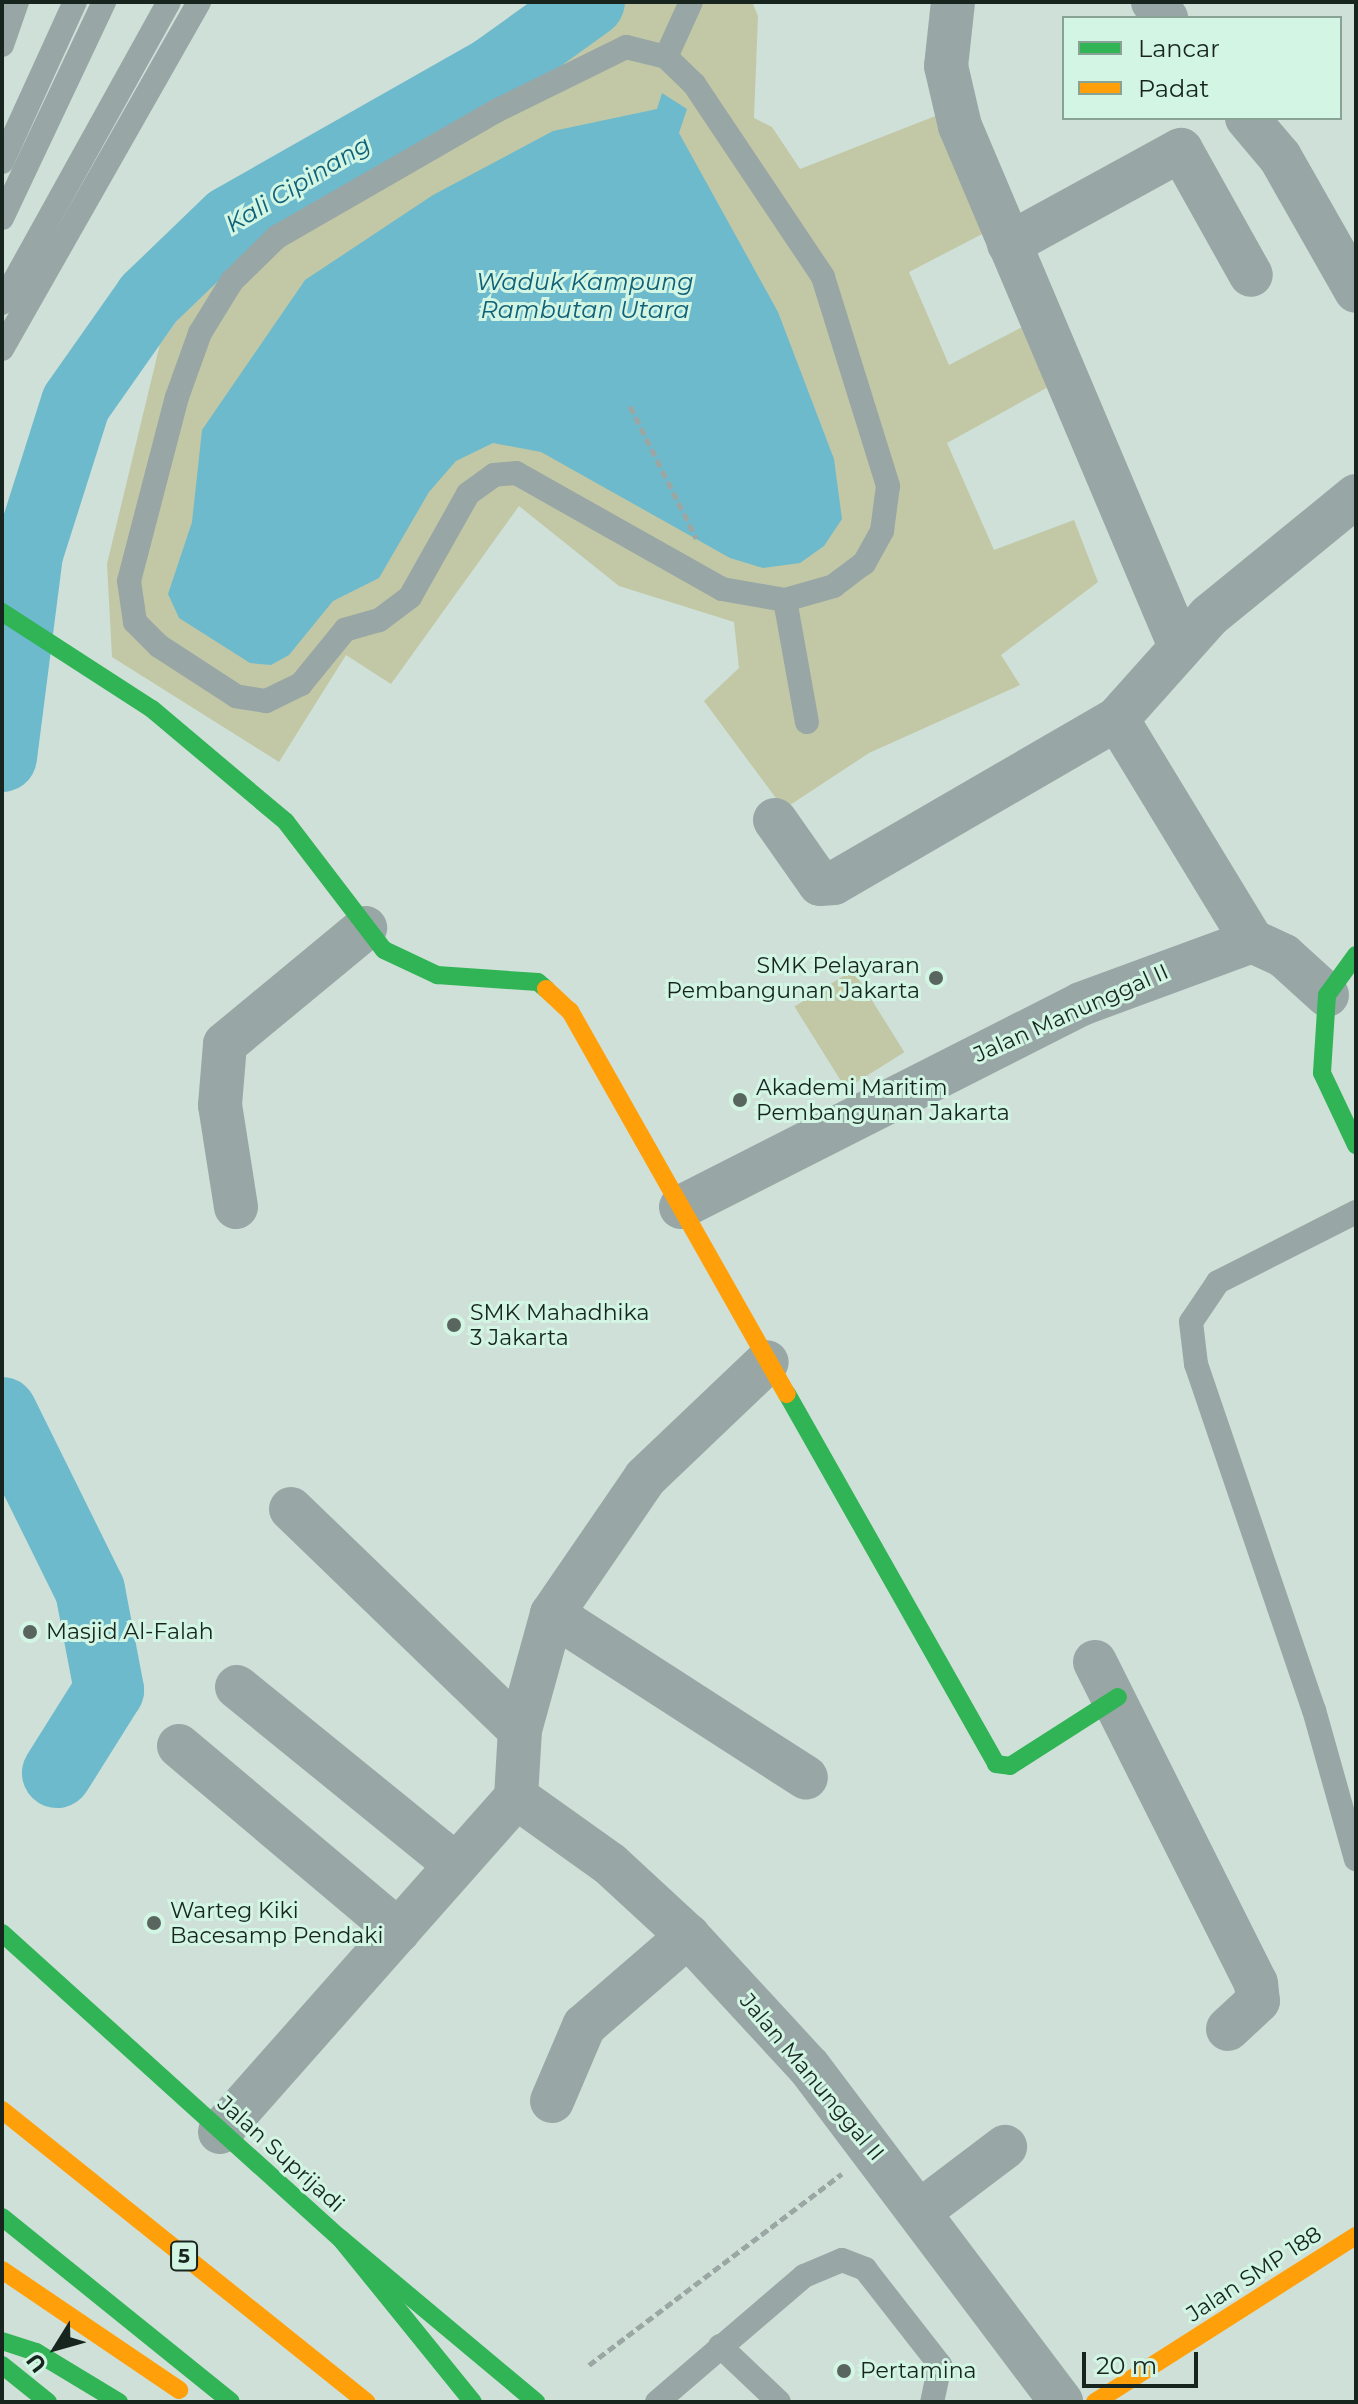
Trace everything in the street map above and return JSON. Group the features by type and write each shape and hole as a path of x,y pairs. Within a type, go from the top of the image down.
{"main road":[{"path":"3,613 152,709 286,822 365,928 414,970 538,982 570,1011 996,1764 1010,1766 1107,1680"},
{"path":"1356,955 1327,995 1322,1073 1356,1145"},
{"name":"Jalan Suprijadi","path":"2,1933 340,2238 536,2402"},
{"name":"5","path":"2,2110 366,2402"},
{"path":"2,2217 231,2402"},
{"name":"Jalan SMP 188","path":"1095,2402 1356,2236"},
{"path":"340,2238 473,2402"},
{"path":"2,2270 198,2402"},
{"path":"2,2341 36,2352 119,2402"},
{"path":"2,2365 48,2402"}],"street":[{"path":"953,2 946,66 953,97 1009,244 1179,644"},
{"path":"1249,120 1280,157 1356,291"},
{"path":"1009,244 1181,150 1251,275"},
{"path":"775,820 820,884 834,883 1117,719 1179,644 1356,496"},
{"path":"1117,719 1252,941 1284,956 1327,995"},
{"path":"236,1207 220,1105 225,1044 365,928"},
{"name":"Jalan Manunggal II","path":"681,1207 1081,1004 1252,941"},
{"path":"220,2132 516,1797 520,1730 552,1614 645,1478 767,1362"},
{"path":"291,1509 520,1730"},
{"path":"552,1614 806,1778"},
{"path":"1107,1680 1256,1983 1258,2001 1228,2029"},
{"path":"237,1687 456,1865"},
{"path":"179,1746 399,1931"},
{"name":"Jalan Manunggal II","path":"516,1797 610,1864 688,1936 875,2150 1061,2402"},
{"path":"552,2101 584,2026 688,1936"},
{"path":"919,2212 1005,2147"}],"lane":[{"path":"2,45 17,2"},
{"path":"2,162 75,2"},
{"path":"2,218 104,2"},
{"path":"2,303 169,2"},
{"path":"2,349 199,2"},
{"path":"666,57 691,2"},
{"path":"626,47 666,57 694,84 823,277 888,486 882,531 864,563 834,586 785,600 698,581 516,473 494,475 468,494 410,597 379,620 345,630 301,684 266,701 236,696 135,622 129,581 177,397 200,333 232,281 277,237 496,111 626,47"},
{"path":"785,600 807,722"},
{"path":"1356,1212 1218,1282 1191,1322 1196,1364 1314,1710 1356,1859"},
{"path":"657,2402 804,2276 842,2260 865,2269 940,2365 932,2402"},
{"path":"720,2346 779,2402"}],"path":[{"path":"630,406 699,544"},
{"path":"589,2365 875,2150"}],"green space":[{"path":"618,2 752,2 758,16 754,118 772,127 800,169 938,115 990,230 909,272 949,365 1026,325 1050,386 947,443 994,550 1074,520 1098,582 1001,655 1020,685 869,753 784,809 704,701 739,668 734,622 619,586 519,506 391,684 346,655 279,762 112,657 107,564 160,344 206,281 275,209 541,66"},
{"path":"853,970 904,1052 846,1089 794,1007"}],"water":[{"name":"Waduk Kampung Rambutan Utara","path":"662,93 687,109 679,133 778,312 834,459 842,519 824,546 800,563 763,568 730,558 541,452 493,443 456,461 429,492 379,578 333,601 289,655 271,665 250,663 179,618 168,594 192,522 202,430 305,280 433,195 553,131 657,109"}],"waterway":[{"name":"Kali Cipinang","path":"2,757 28,554 76,403 149,299 230,221 494,71 590,2"},
{"name":"Kali Cipinang","path":"2,1412 90,1590 109,1690 57,1773"}],"traffic: fast":[{"path":"2,612 152,709 286,822 384,950 437,975 538,982 546,989"},
{"path":"1356,955 1327,995 1322,1073 1356,1145"},
{"path":"787,1394 996,1764 1010,1766 1118,1697"},
{"path":"2,1933 340,2238 536,2402"},
{"path":"2,2217 231,2402"},
{"path":"340,2238 473,2402"},
{"path":"2,2341 36,2352 119,2402"},
{"path":"2,2365 48,2402"}],"traffic: slow":[{"path":"546,989 570,1011 787,1394"},
{"path":"2,2110 366,2402"},
{"path":"1095,2402 1356,2236"},
{"path":"2,2270 179,2390"}],"place":[{"name":"SMK Pelayaran Pembangunan Jakarta","path":"936,978"},
{"name":"Akademi Maritim Pembangunan Jakarta","path":"740,1100"},
{"name":"SMK Mahadhika 3 Jakarta","path":"454,1325"},
{"name":"Masjid Al-Falah","path":"30,1632"},
{"name":"Warteg Kiki Bacesamp Pendaki","path":"154,1923"},
{"name":"Pertamina","path":"844,2371"}]}
